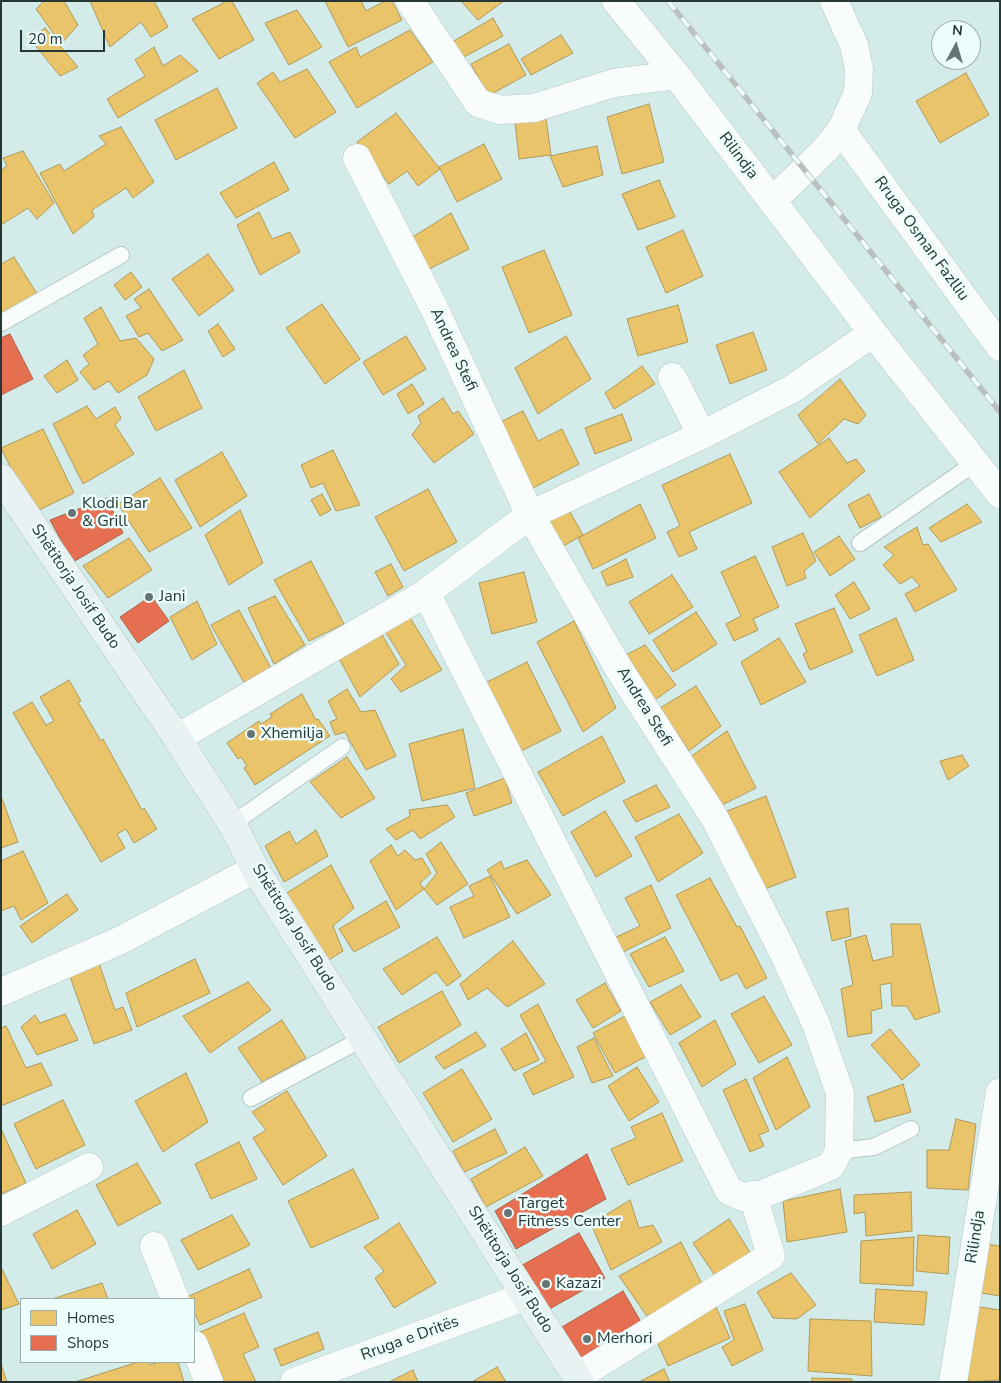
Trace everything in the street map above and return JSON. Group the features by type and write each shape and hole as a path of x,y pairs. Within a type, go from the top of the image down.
{"main road":[{"name":"Shëtitorja Josif Budo","path":"1,478 177,738 232,824 255,869 364,1038 578,1379"}],"street":[{"path":"410,1 478,103 501,110 534,108 614,83 676,75"},
{"name":"Rilindja","path":"616,1 676,75 999,494"},
{"path":"772,201 825,150 841,130 858,93 858,69 854,46 834,1"},
{"name":"Rruga Osman Fazlliu","path":"841,130 1000,347"},
{"name":"Andrea Stefi","path":"357,158 435,310 530,515 619,669 714,817 782,950 816,1024 840,1093 839,1151"},
{"path":"177,738 426,593 530,515 702,435 792,389 873,333"},
{"path":"672,377 702,435"},
{"path":"426,593 741,1193 771,1256 578,1379"},
{"path":"1,992 118,941 255,869"},
{"name":"Rilindja","path":"953,1382 991,1195 1000,1092"},
{"path":"741,1193 763,1194 831,1166 839,1151"},
{"path":"1,1212 89,1167"},
{"path":"154,1246 175,1298"},
{"name":"Rruga e Dritës","path":"294,1382 526,1296"},
{"path":"195,1347 209,1382"}],"lane":[{"path":"1,324 121,255"},
{"path":"860,543 975,463"},
{"path":"232,824 342,747"},
{"path":"251,1098 364,1038"},
{"path":"839,1151 874,1147 911,1129"}],"building: Homes":[{"path":"44,1 64,1 78,25 61,44 36,9"},
{"path":"90,1 154,1 168,27 151,37 141,22 110,47"},
{"path":"227,1 232,1 254,40 219,59 192,19"},
{"path":"325,1 361,1 366,11 385,1 392,1 402,20 348,47"},
{"path":"461,1 504,1 478,20"},
{"path":"297,10 322,47 289,65 265,23"},
{"path":"493,18 503,36 462,58 452,42"},
{"path":"45,28 78,67 60,76 30,39"},
{"path":"410,30 433,62 357,108 329,62 356,47 360,57"},
{"path":"561,35 573,53 531,75 521,59"},
{"path":"509,44 526,75 488,96 471,64"},
{"path":"154,47 163,66 180,55 198,71 118,118 107,99 145,76 135,60"},
{"path":"307,69 336,112 295,138 257,83 273,72 280,82"},
{"path":"966,73 989,115 940,143 916,101"},
{"path":"217,88 237,128 176,160 155,120"},
{"path":"649,104 664,162 622,174 607,117"},
{"path":"396,113 440,169 418,186 407,171 389,184 357,142"},
{"path":"546,118 551,155 519,159 515,122"},
{"path":"121,127 154,182 133,198 126,188 92,210 94,217 73,234 40,173 60,164 64,171 106,144 99,136"},
{"path":"484,144 502,179 457,202 439,167"},
{"path":"597,146 603,175 563,187 550,156"},
{"path":"23,151 54,203 37,219 28,208 1,225 1,170 7,166 3,158"},
{"path":"274,162 289,190 236,218 220,193"},
{"path":"659,180 675,217 638,230 622,194"},
{"path":"259,212 272,239 290,232 300,252 260,275 237,225"},
{"path":"451,213 469,249 425,271 411,238"},
{"path":"683,230 703,276 666,293 646,247"},
{"path":"544,250 572,315 529,333 502,267"},
{"path":"208,254 234,290 199,316 172,279"},
{"path":"14,257 39,297 1,319 1,264"},
{"path":"131,272 142,287 125,300 114,285"},
{"path":"149,289 183,340 162,351 148,333 139,337 126,316 141,308 134,299"},
{"path":"322,304 360,359 325,384 286,328"},
{"path":"678,305 688,342 638,356 627,319"},
{"path":"101,307 120,341 136,338 154,359 147,375 118,393 109,381 94,390 80,372 89,364 83,355 98,344 84,318"},
{"path":"218,324 235,349 223,357 208,331"},
{"path":"753,332 767,370 730,384 716,345"},
{"path":"406,336 426,369 383,395 363,362"},
{"path":"566,336 591,379 538,414 515,368"},
{"path":"67,360 78,380 57,393 44,376"},
{"path":"642,366 655,384 614,409 605,393"},
{"path":"184,370 202,408 156,431 138,397"},
{"path":"840,379 866,415 858,424 844,419 818,444 798,415"},
{"path":"412,384 424,404 408,414 397,394"},
{"path":"443,398 453,414 458,411 474,434 434,463 412,435 421,423 418,416"},
{"path":"87,406 96,419 115,407 121,418 115,425 134,454 83,484 53,424"},
{"path":"523,411 538,441 562,429 579,464 531,489 498,423"},
{"path":"622,414 632,440 595,454 585,428"},
{"path":"43,429 74,493 33,513 1,448"},
{"path":"829,438 847,463 856,459 865,471 810,518 779,472"},
{"path":"333,450 360,505 336,511 323,483 311,488 301,465"},
{"path":"222,452 247,496 200,527 175,480"},
{"path":"730,454 752,503 689,532 697,549 679,557 667,532 680,526 662,485"},
{"path":"160,478 192,528 149,552 118,504"},
{"path":"428,489 457,542 404,571 375,517"},
{"path":"322,494 331,510 320,516 311,500"},
{"path":"869,494 881,517 860,528 848,505"},
{"path":"640,504 656,538 593,569 578,538"},
{"path":"967,504 982,522 941,542 929,528"},
{"path":"240,510 263,563 229,585 205,535"},
{"path":"569,510 583,535 558,549 544,524"},
{"path":"917,527 923,545 928,544 957,590 915,612 905,594 920,586 912,577 900,584 883,565 894,555 884,547"},
{"path":"803,533 816,561 804,571 806,578 787,586 772,547"},
{"path":"839,536 855,559 830,576 814,552"},
{"path":"129,538 152,570 108,598 83,566"},
{"path":"755,556 779,607 753,619 758,630 734,641 726,624 741,616 721,572"},
{"path":"626,559 633,577 607,586 601,572"},
{"path":"311,561 344,624 309,641 274,580"},
{"path":"391,564 403,587 388,596 375,572"},
{"path":"524,572 537,622 492,634 479,583"},
{"path":"672,575 693,607 649,634 629,602"},
{"path":"854,582 870,609 850,619 835,595"},
{"path":"275,596 305,645 274,664 248,608"},
{"path":"197,601 217,644 192,660 170,617"},
{"path":"834,608 853,652 810,670 803,654 807,652 795,624"},
{"path":"239,610 272,670 246,686 211,625"},
{"path":"406,611 442,670 401,692 391,679 406,665 382,626"},
{"path":"696,612 717,644 673,672 653,640"},
{"path":"896,618 914,660 877,676 859,635"},
{"path":"574,621 616,708 583,732 537,642"},
{"path":"377,626 399,664 360,697 336,653"},
{"path":"779,638 806,682 761,705 741,662"},
{"path":"645,645 676,685 649,704 620,658"},
{"path":"527,662 561,731 517,753 483,684"},
{"path":"69,680 81,701 78,702 101,741 103,739 142,810 144,808 157,829 134,843 126,829 117,834 125,848 101,862 13,713 32,702 46,725 54,721 40,697"},
{"path":"696,686 721,726 689,751 660,708"},
{"path":"347,689 361,712 375,710 396,756 366,770 345,732 335,735 330,722 337,719 328,701"},
{"path":"302,694 316,720 318,719 330,736 255,785 244,768 247,766 241,757 238,759 227,743 259,721 261,724 272,717 270,714"},
{"path":"463,729 475,788 422,801 409,744"},
{"path":"727,731 756,788 716,808 690,757"},
{"path":"602,736 625,782 563,816 538,772"},
{"path":"962,755 969,766 948,780 940,761"},
{"path":"347,757 375,798 341,818 310,782"},
{"path":"505,778 512,803 474,816 466,793"},
{"path":"656,785 670,807 636,822 623,801"},
{"path":"1,796 18,842 1,848"},
{"path":"766,796 796,877 757,892 727,811"},
{"path":"447,805 455,817 420,839 413,830 396,840 386,829 410,816 409,810"},
{"path":"605,811 632,856 596,877 571,832"},
{"path":"679,814 703,853 658,882 635,837"},
{"path":"316,830 328,856 284,882 265,846 289,831 296,844"},
{"path":"441,842 468,884 437,905 424,889 437,873 426,854"},
{"path":"391,845 398,856 405,850 415,860 422,858 431,873 420,883 424,889 396,910 370,861"},
{"path":"23,851 48,903 21,920 14,906 1,911 1,861"},
{"path":"527,860 551,895 517,914 487,870 501,861 504,869"},
{"path":"331,865 354,908 333,926 343,951 324,963 282,896"},
{"path":"490,876 510,917 464,938 450,907 474,896 469,886"},
{"path":"710,878 737,927 740,926 767,978 746,989 737,973 721,981 676,895"},
{"path":"651,885 671,928 621,953 614,938 640,926 625,898"},
{"path":"67,894 78,910 32,943 20,926"},
{"path":"386,901 400,927 354,952 339,929"},
{"path":"848,908 851,936 832,941 826,912"},
{"path":"891,924 920,924 940,1012 915,1020 907,1006 892,1006 891,983 880,985 882,1008 871,1011 872,1033 848,1037 841,989 853,985 845,941 866,935 873,961 893,956"},
{"path":"437,937 461,976 447,986 436,972 402,995 383,969"},
{"path":"665,937 684,971 649,987 630,954"},
{"path":"513,941 545,984 507,1007 487,988 468,1000 460,984"},
{"path":"195,959 210,993 137,1027 126,993"},
{"path":"98,960 115,1010 123,1007 132,1030 94,1044 68,971"},
{"path":"248,982 271,1010 210,1053 183,1016"},
{"path":"605,983 621,1011 593,1028 576,1000"},
{"path":"681,985 701,1017 670,1035 650,1002"},
{"path":"442,991 461,1025 399,1063 378,1027"},
{"path":"764,996 792,1045 759,1063 731,1014"},
{"path":"538,1004 574,1077 533,1095 523,1074 546,1061 520,1015"},
{"path":"65,1014 78,1040 37,1055 21,1027 35,1015 40,1023"},
{"path":"625,1016 647,1056 615,1073 593,1033"},
{"path":"282,1020 306,1058 262,1082 238,1048"},
{"path":"715,1020 736,1064 702,1087 679,1043"},
{"path":"6,1026 26,1068 41,1063 52,1085 1,1106 1,1028"},
{"path":"890,1029 920,1065 902,1080 871,1045"},
{"path":"476,1032 486,1046 444,1069 435,1057"},
{"path":"526,1033 539,1060 514,1071 501,1049"},
{"path":"594,1038 613,1076 592,1083 577,1047"},
{"path":"787,1057 810,1107 776,1130 753,1078"},
{"path":"637,1067 659,1102 629,1121 608,1086"},
{"path":"462,1069 492,1119 453,1142 423,1093"},
{"path":"186,1073 208,1122 163,1152 135,1101"},
{"path":"746,1079 769,1131 759,1135 764,1146 750,1152 723,1090"},
{"path":"903,1084 911,1112 875,1122 867,1097"},
{"path":"287,1091 327,1156 283,1185 253,1138 266,1130 252,1112"},
{"path":"63,1100 85,1145 36,1169 14,1124"},
{"path":"662,1113 683,1161 628,1185 611,1149 636,1138 631,1127"},
{"path":"956,1119 976,1124 968,1190 927,1188 927,1150 949,1150"},
{"path":"1,1129 26,1183 1,1194"},
{"path":"495,1129 507,1153 464,1172 453,1151"},
{"path":"239,1142 257,1179 211,1199 195,1164"},
{"path":"525,1147 543,1176 486,1207 471,1179"},
{"path":"137,1163 161,1203 118,1226 96,1185"},
{"path":"353,1169 379,1218 311,1248 288,1201"},
{"path":"840,1189 847,1232 787,1242 783,1201"},
{"path":"911,1192 912,1231 866,1236 865,1212 854,1214 854,1195"},
{"path":"630,1200 639,1228 653,1225 662,1242 611,1270 591,1224"},
{"path":"77,1210 96,1244 52,1269 33,1234"},
{"path":"232,1215 250,1245 198,1270 181,1240"},
{"path":"729,1219 751,1254 716,1277 693,1243"},
{"path":"399,1223 436,1283 394,1308 375,1278 384,1271 364,1247"},
{"path":"918,1235 950,1237 948,1274 916,1271"},
{"path":"914,1237 913,1286 860,1283 861,1241"},
{"path":"681,1242 703,1286 649,1319 619,1276"},
{"path":"987,1244 1000,1246 1000,1296 981,1293"},
{"path":"1,1267 19,1304 1,1310"},
{"path":"249,1269 262,1297 200,1325 195,1314 195,1298 187,1297"},
{"path":"791,1273 816,1305 797,1319 773,1318 757,1292"},
{"path":"102,1283 108,1298 55,1298"},
{"path":"876,1289 927,1292 924,1325 874,1322"},
{"path":"745,1304 763,1350 732,1366 722,1347 734,1340 724,1311"},
{"path":"973,1306 1000,1310 1000,1380 969,1382 962,1366"},
{"path":"716,1307 730,1338 668,1366 654,1335"},
{"path":"244,1313 259,1347 243,1354 256,1382 217,1382 196,1334"},
{"path":"810,1319 871,1321 872,1376 808,1371"},
{"path":"318,1332 324,1349 281,1366 274,1349"},
{"path":"135,1363 149,1363 150,1365 156,1363 178,1363 184,1382 75,1382"},
{"path":"1,1364 7,1382 1,1382"},
{"path":"497,1367 506,1382 472,1382"},
{"path":"664,1369 670,1382 639,1382"},
{"path":"413,1370 418,1382 389,1382"},
{"path":"812,1378 852,1379 852,1382 812,1382"}],"building: Shops":[{"path":"10,334 33,379 1,395 1,338"},
{"path":"107,498 123,533 73,562 50,520"},
{"path":"151,596 169,621 138,643 120,617"},
{"path":"587,1154 606,1199 516,1249 495,1211"},
{"path":"579,1233 605,1278 544,1312 519,1267"},
{"path":"623,1291 641,1322 581,1358 562,1327"}],"railway":[{"path":"668,1 1000,412"}],"place":[{"name":"Klodi Bar & Grill","path":"72,513"},
{"name":"Jani","path":"149,597"},
{"name":"Xhemilja","path":"251,734"},
{"name":"Target Fitness Center","path":"508,1213"},
{"name":"Kazazi","path":"546,1284"},
{"name":"Merhori","path":"587,1339"}]}
